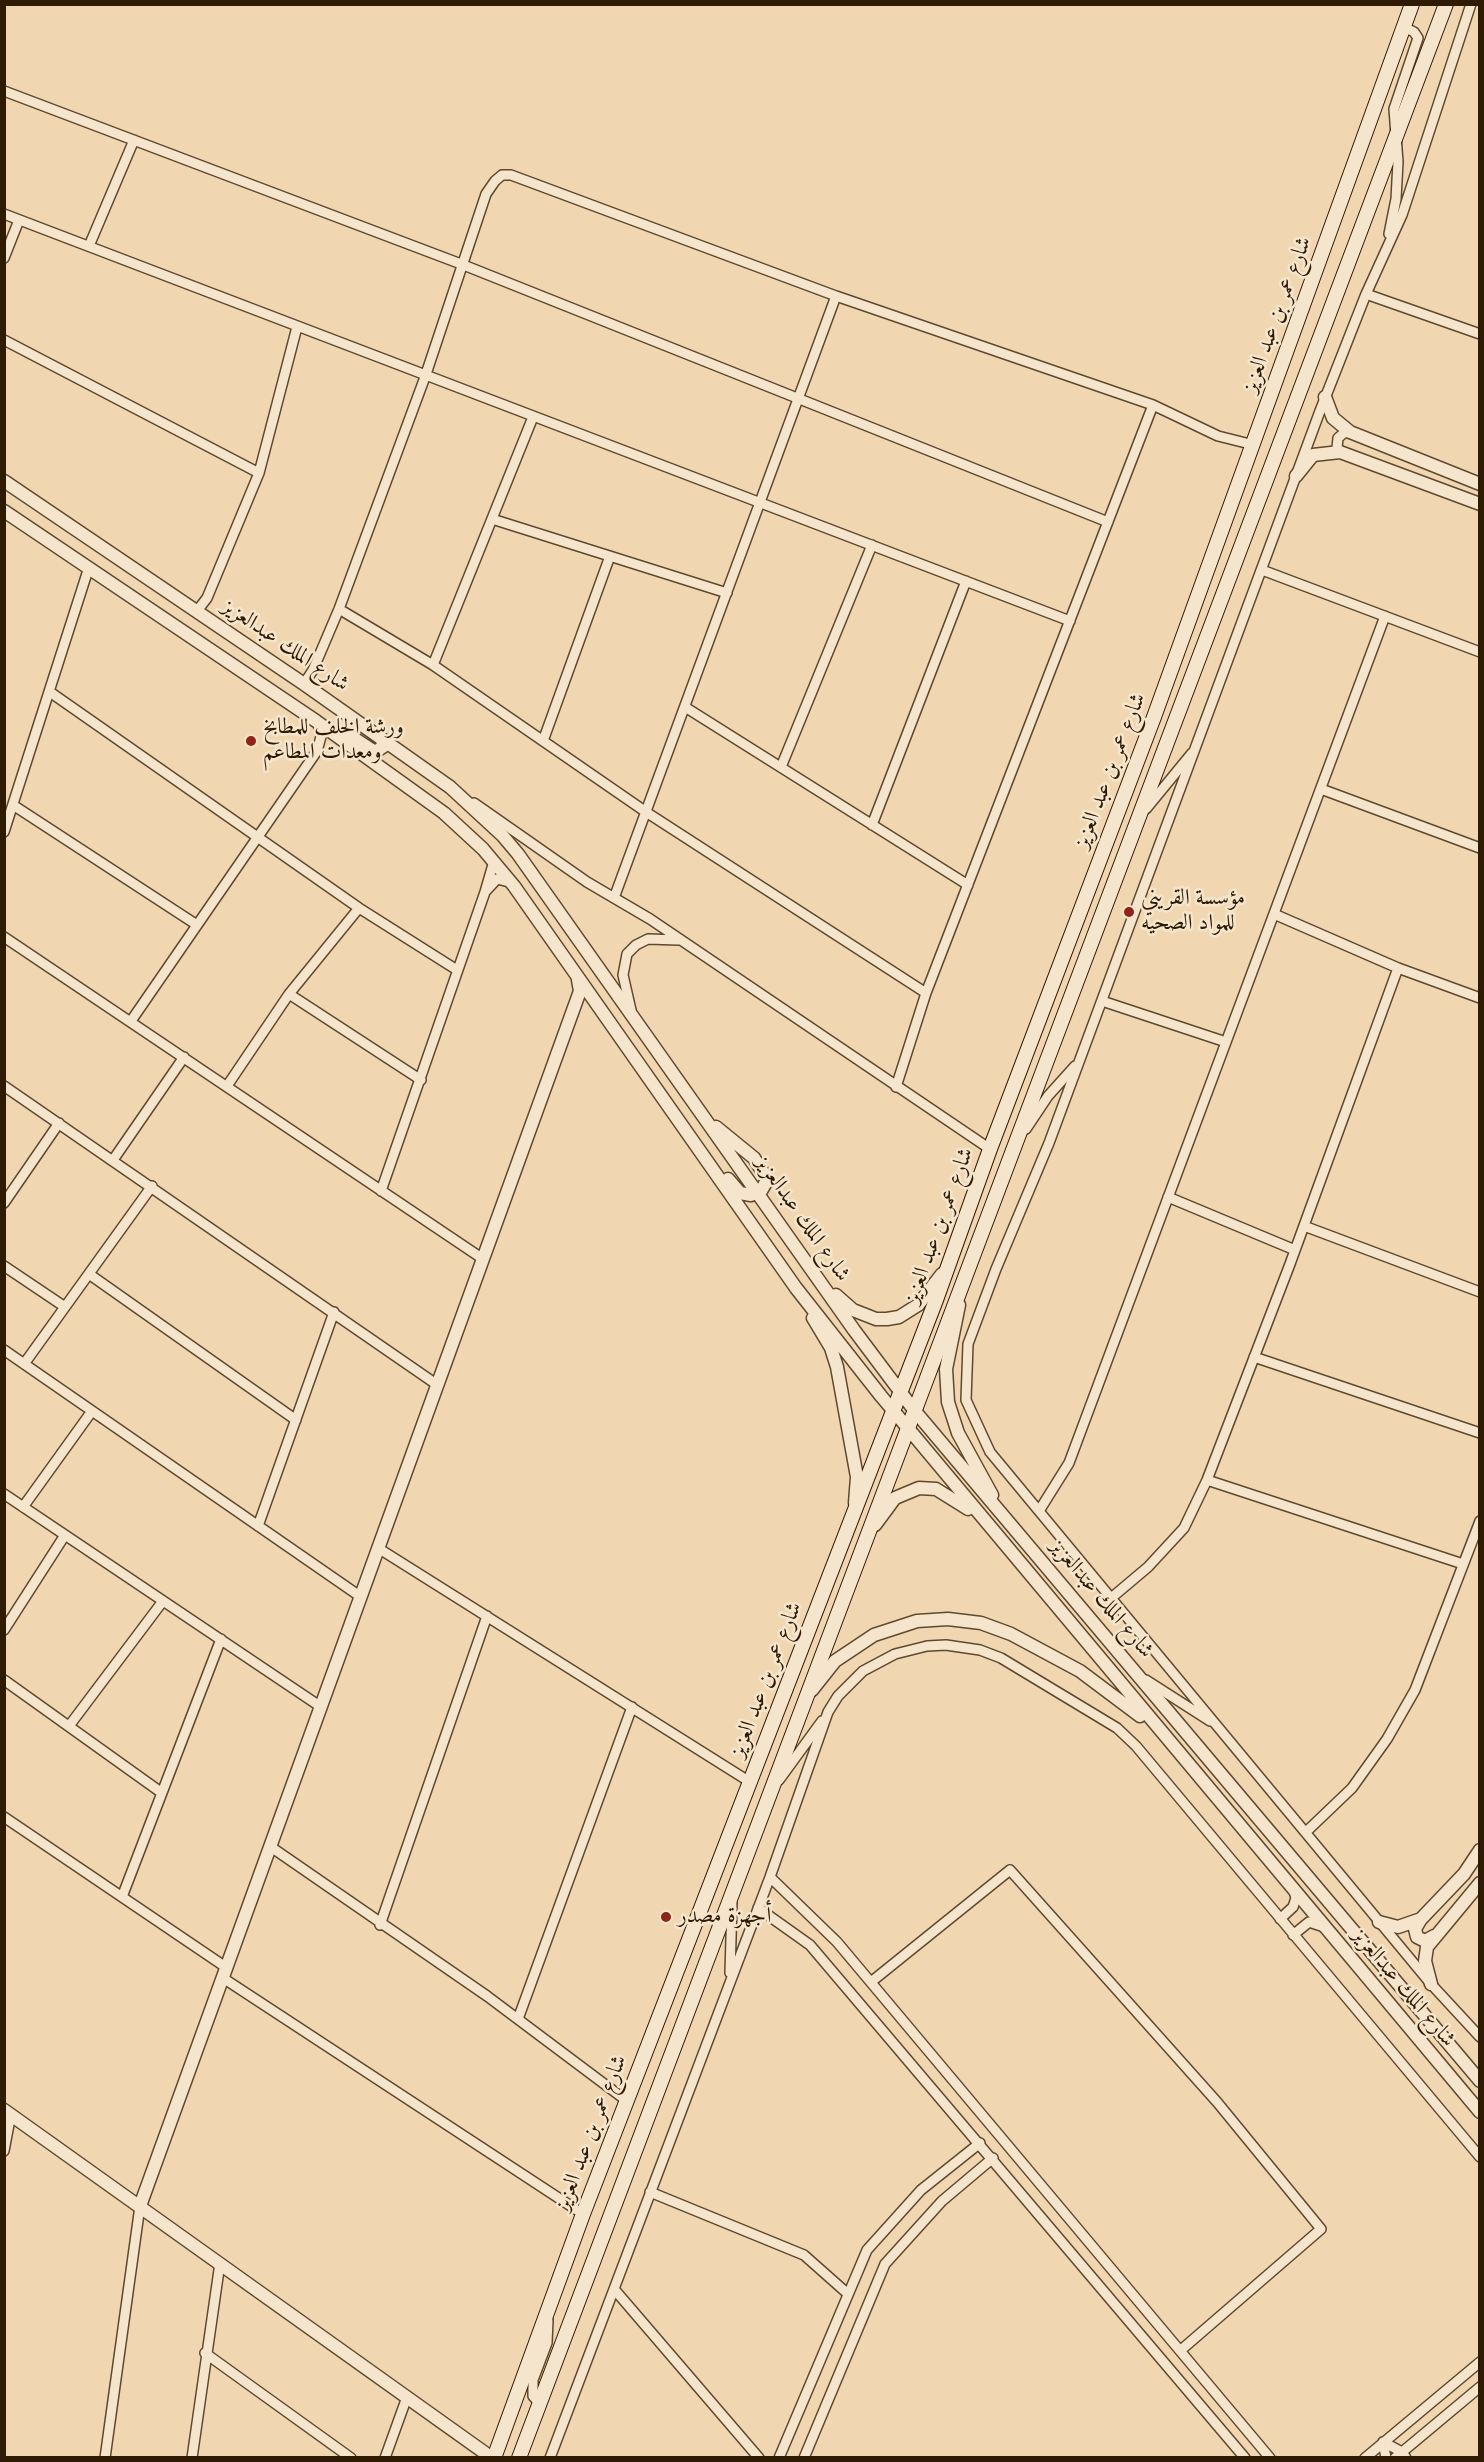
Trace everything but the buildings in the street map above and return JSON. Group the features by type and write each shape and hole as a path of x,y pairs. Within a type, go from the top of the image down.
{"main road":[{"name":"شارع عمر بن عبد العزيز","path":"493,2457 548,2314 583,2214 900,1392 1254,445 1412,4"},
{"name":"شارع عمر بن عبد العزيز","path":"519,2457 802,1702 1016,1143 1446,4"},
{"path":"743,1862 747,1831 759,1796 758,1789 750,1782"}],"street":[{"path":"1471,4 1402,215 1366,294 1325,397 1102,1001 968,1344 966,1400 990,1452 1110,1599 1220,1727 1379,1922 1479,2037"},
{"path":"1387,248 1396,199 1398,162 1394,109 1418,38 1414,32 1404,27"},
{"path":"4,91 461,264 1108,522"},
{"path":"89,246 134,140"},
{"path":"304,684 313,670 339,609 425,377 486,194 495,180 502,176 511,175 836,296 1153,405 1218,436 1254,445"},
{"path":"4,214 425,377 761,502 1070,621"},
{"path":"4,258 19,220"},
{"path":"1366,294 1479,334"},
{"path":"614,898 836,296"},
{"path":"197,611 207,598 259,473 297,327"},
{"path":"4,340 259,473"},
{"path":"1325,397 1333,418 1350,432 1479,484"},
{"path":"896,1086 926,993 1153,405"},
{"path":"433,665 533,417"},
{"path":"1340,452 1337,448 1338,438 1350,432"},
{"path":"1296,476 1313,454 1340,452 1479,504"},
{"name":"شارع الملك عبدالعزيز","path":"4,481 304,684 450,786 483,815 518,854 914,1410 1479,2081"},
{"name":"شارع الملك عبدالعزيز","path":"4,511 316,721 444,813 494,861 514,886 796,1288 907,1428 1479,2112"},
{"path":"492,519 727,593"},
{"path":"781,767 872,545"},
{"path":"543,741 610,556"},
{"path":"4,832 89,567"},
{"path":"1262,570 1479,652"},
{"path":"872,825 966,581"},
{"path":"339,609 433,665 646,812 926,993"},
{"path":"1039,1511 1070,1462 1385,616"},
{"path":"265,687 298,700 370,750 375,752 382,749 381,738"},
{"path":"50,693 359,908 457,970"},
{"path":"685,707 968,885"},
{"path":"131,1021 260,838 320,746 321,733 316,721"},
{"path":"1140,816 1195,750"},
{"path":"450,786 587,882 681,940 990,1149"},
{"path":"1321,789 1479,848"},
{"path":"13,805 197,925"},
{"path":"381,1191 421,1080 494,861"},
{"path":"485,892 497,879 505,879 514,886"},
{"path":"227,1086 289,994 359,908"},
{"path":"1274,914 1398,968 1479,998"},
{"path":"4,937 483,1259"},
{"path":"633,1016 622,975 627,954 636,945 648,939 681,940"},
{"path":"1110,1599 1148,1567 1184,1528 1207,1480 1295,1251 1398,968"},
{"path":"105,2457 140,2206 580,991 578,978"},
{"path":"289,994 421,1080"},
{"path":"1102,1001 1226,1042"},
{"path":"570,1019 576,1011 586,1007 595,1010 606,1019"},
{"path":"113,1160 184,1057"},
{"path":"1016,1143 1048,1096 1079,1062"},
{"path":"646,1075 681,1111 735,1189 745,1194 758,1193"},
{"path":"4,1086 153,1186 436,1384"},
{"path":"4,1203 59,1123"},
{"path":"24,1364 153,1186"},
{"path":"1168,1197 1295,1251"},
{"path":"1304,1226 1479,1292"},
{"path":"4,1266 65,1307"},
{"path":"820,1280 854,1310 876,1319 887,1319 899,1317 918,1305 945,1271"},
{"path":"89,1275 296,1420"},
{"path":"965,1275 946,1369 948,1402 958,1433 1000,1512"},
{"path":"796,1288 831,1348 837,1367 857,1477 854,1509"},
{"path":"258,1526 334,1312"},
{"path":"4,1350 361,1597"},
{"path":"1254,1357 1479,1433"},
{"path":"23,1507 92,1411"},
{"path":"1207,1480 1463,1564"},
{"path":"866,1538 889,1504 902,1493 919,1488 936,1489 947,1494 980,1516"},
{"path":"4,1494 321,1707"},
{"path":"1306,1832 1352,1788 1387,1739 1414,1690 1479,1521"},
{"path":"4,1630 65,1535"},
{"path":"378,1548 750,1782"},
{"path":"69,1726 164,1601"},
{"path":"380,1925 487,1616"},
{"path":"802,1702 835,1661 858,1643 888,1629 909,1623 955,1620 981,1623 1011,1634 1080,1671 1117,1697 1167,1740"},
{"path":"122,1897 221,1640"},
{"path":"767,1797 838,1696 863,1671 895,1654 927,1646 946,1645 980,1650 1001,1658 1117,1728 1136,1746 1479,2157"},
{"path":"1138,1676 1220,1727"},
{"path":"4,1680 162,1793"},
{"path":"518,2019 632,1707"},
{"path":"550,2457 730,1979 759,1908 828,1712"},
{"path":"4,1817 122,1897 225,1973 583,2214"},
{"path":"271,1847 518,2019 627,2101"},
{"path":"1434,1936 1425,1941 1417,1937 1415,1929 1464,1874 1479,1850"},
{"path":"871,1982 1010,1870 1217,2102 1321,2229 1181,2350"},
{"path":"770,1877 837,1942 1270,2457"},
{"path":"1431,1984 1425,1954 1434,1936 1468,1900 1479,1883"},
{"path":"730,1979 732,1890"},
{"path":"1280,1919 1293,1907 1296,1898 1294,1891"},
{"path":"759,1908 810,1946 993,2158 1245,2457"},
{"path":"1379,1922 1398,1927 1421,1920"},
{"path":"1293,1935 1309,1922 1324,1927"},
{"path":"4,2151 8,2112 493,2457"},
{"path":"779,2457 867,2250 921,2190 980,2143"},
{"path":"804,2457 885,2264 942,2201 993,2158"},
{"path":"650,2192 804,2255 848,2294"},
{"path":"192,2457 205,2353 220,2263"},
{"path":"614,2289 759,2457"},
{"path":"539,2403 533,2396 533,2380 547,2343 548,2314"},
{"path":"205,2353 351,2457"},
{"path":"1365,2457 1479,2362"},
{"path":"1383,2442 1401,2456 1479,2387"},
{"path":"385,2457 407,2397"},
{"path":"1383,2442 1386,2457"}],"place":[{"name":"ورشة الخلف للمطابخ ومعدات المطاعم","path":"251,741"},
{"name":"مؤسسة القريني للمواد الصحيه","path":"1129,912"},
{"name":"أجهزة مصدر","path":"666,1917"}]}
